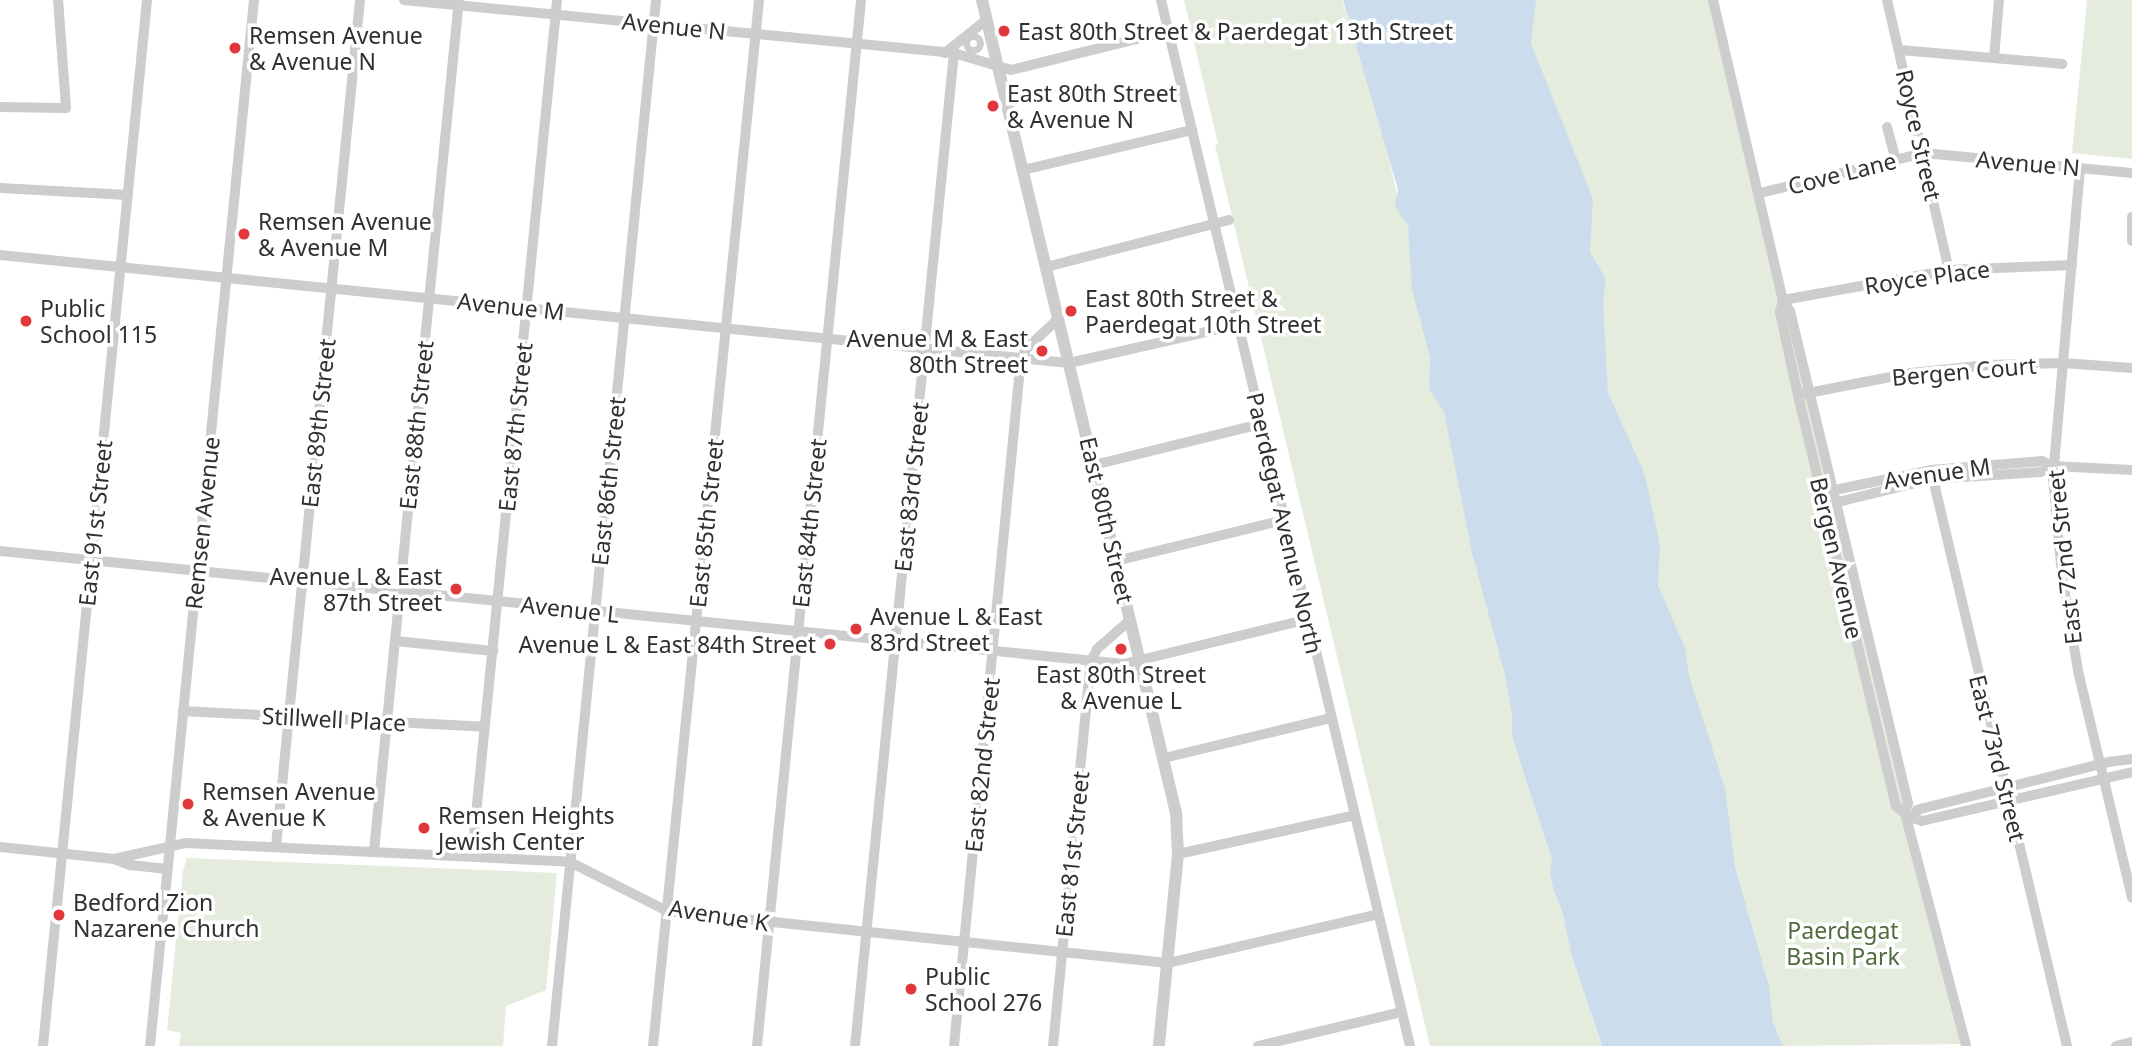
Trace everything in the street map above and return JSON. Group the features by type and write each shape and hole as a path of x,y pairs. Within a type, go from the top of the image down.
{"street":[{"path":"0,107 66,108 58,0"},
{"name":"East 91st Street","path":"43,1046 148,0"},
{"name":"Remsen Avenue","path":"150,1046 254,0"},
{"name":"East 89th Street","path":"276,846 360,0"},
{"name":"Avenue N","path":"404,0 459,3 949,53 1012,70 1169,31"},
{"name":"East 87th Street","path":"472,855 557,0"},
{"name":"East 86th Street","path":"552,1046 656,0"},
{"name":"East 85th Street","path":"653,1046 758,0"},
{"name":"East 84th Street","path":"757,1046 861,0"},
{"name":"East 80th Street","path":"982,0 1176,813 1178,854 1159,1046"},
{"name":"Paerdegat Avenue North","path":"1161,0 1410,1046"},
{"name":"Bergen Avenue","path":"1713,0 1783,300 1790,311 1804,394 1829,504 1908,803 1908,817 1966,1046"},
{"name":"Royce Street","path":"1888,0 1949,270"},
{"path":"1994,58 2000,0"},
{"name":"East 88th Street","path":"374,850 459,3"},
{"path":"949,53 986,20"},
{"path":"1900,50 2062,64"},
{"name":"East 83rd Street","path":"855,1046 925,347 949,53"},
{"path":"1887,127 1896,160"},
{"path":"1023,170 1192,130"},
{"name":"Avenue N","path":"1924,153 2132,173"},
{"name":"Cove Lane","path":"1760,193 1924,153"},
{"name":"East 72nd Street","path":"2080,168 2052,466 2070,627 2132,898"},
{"path":"0,188 128,195"},
{"path":"2132,216 2132,242"},
{"path":"1046,267 1228,220"},
{"name":"Avenue M","path":"0,255 1069,363 1238,325"},
{"name":"Royce Place","path":"1783,300 1949,270 2072,265"},
{"path":"1021,358 1027,348 1059,319"},
{"name":"East 82nd Street","path":"954,1046 1021,358"},
{"name":"Bergen Court","path":"1804,394 1945,369 2063,363 2132,368"},
{"path":"1094,464 1261,424"},
{"name":"Avenue M","path":"1826,491 1931,474 2041,472 2052,466 2132,470"},
{"name":"Avenue M","path":"1829,504 1931,474"},
{"name":"East 73rd Street","path":"1931,474 2067,1046"},
{"path":"1116,561 1284,520"},
{"name":"Avenue L","path":"0,551 1124,664 1308,619"},
{"path":"1091,661 1097,649 1130,620"},
{"path":"395,642 492,651"},
{"name":"East 81st Street","path":"1053,1046 1091,661"},
{"name":"Stillwell Place","path":"183,710 485,727"},
{"path":"1164,758 1331,718"},
{"path":"1908,817 1924,808 2100,764 2132,759"},
{"path":"1908,817 1922,821 2132,772"},
{"path":"1178,854 1355,815"},
{"name":"Avenue K","path":"114,859 186,843 374,850 570,862 667,911 769,924 1168,963 1378,914"},
{"name":"Avenue K","path":"0,847 114,859 130,865 167,869"},
{"path":"1258,1046 1402,1012"},
{"path":"2116,1046 2132,1042"}],"green space":[{"path":"1184,0 1342,0 1376,106 1403,218 1408,226 1409,240 1592,1017 1602,1046 1430,1046 1215,145 1218,144"},
{"name":"Paerdegat Basin Park","path":"1527,0 1713,0 1966,1044 1770,1046 1666,605 1658,585 1658,571 1626,433 1608,392 1605,346 1539,66 1531,43"},
{"path":"2087,0 2132,0 2132,159 2072,153"},
{"path":"187,858 557,873 546,990 506,1006 503,1046 179,1046 181,1033 167,1030 183,871"}],"water":[{"path":"1343,0 1536,0 1531,43 1593,199 1590,252 1606,279 1603,302 1608,392 1645,475 1660,545 1658,585 1685,648 1689,676 1725,788 1735,867 1769,986 1773,1023 1783,1046 1602,1046 1554,891 1550,873 1552,860 1512,736 1512,714 1505,675 1472,553 1444,412 1429,389 1430,358 1412,289 1408,226 1395,206 1398,190"}],"place":[{"name":"East 80th Street & Paerdegat 13th Street","path":"1004,31"},
{"name":"Remsen Avenue & Avenue N","path":"235,48"},
{"name":"East 80th Street & Avenue N","path":"993,106"},
{"name":"Remsen Avenue & Avenue M","path":"244,234"},
{"name":"East 80th Street & Paerdegat 10th Street","path":"1071,311"},
{"name":"Public School 115","path":"26,321"},
{"name":"Avenue M & East 80th Street","path":"1042,351"},
{"name":"Avenue L & East 87th Street","path":"456,589"},
{"name":"Avenue L & East 83rd Street","path":"856,629"},
{"name":"Avenue L & East 84th Street","path":"830,644"},
{"name":"East 80th Street & Avenue L","path":"1121,649"},
{"name":"Remsen Avenue & Avenue K","path":"188,804"},
{"name":"Remsen Heights Jewish Center","path":"424,828"},
{"name":"Bedford Zion Nazarene Church","path":"59,915"},
{"name":"Public School 276","path":"911,989"}]}
